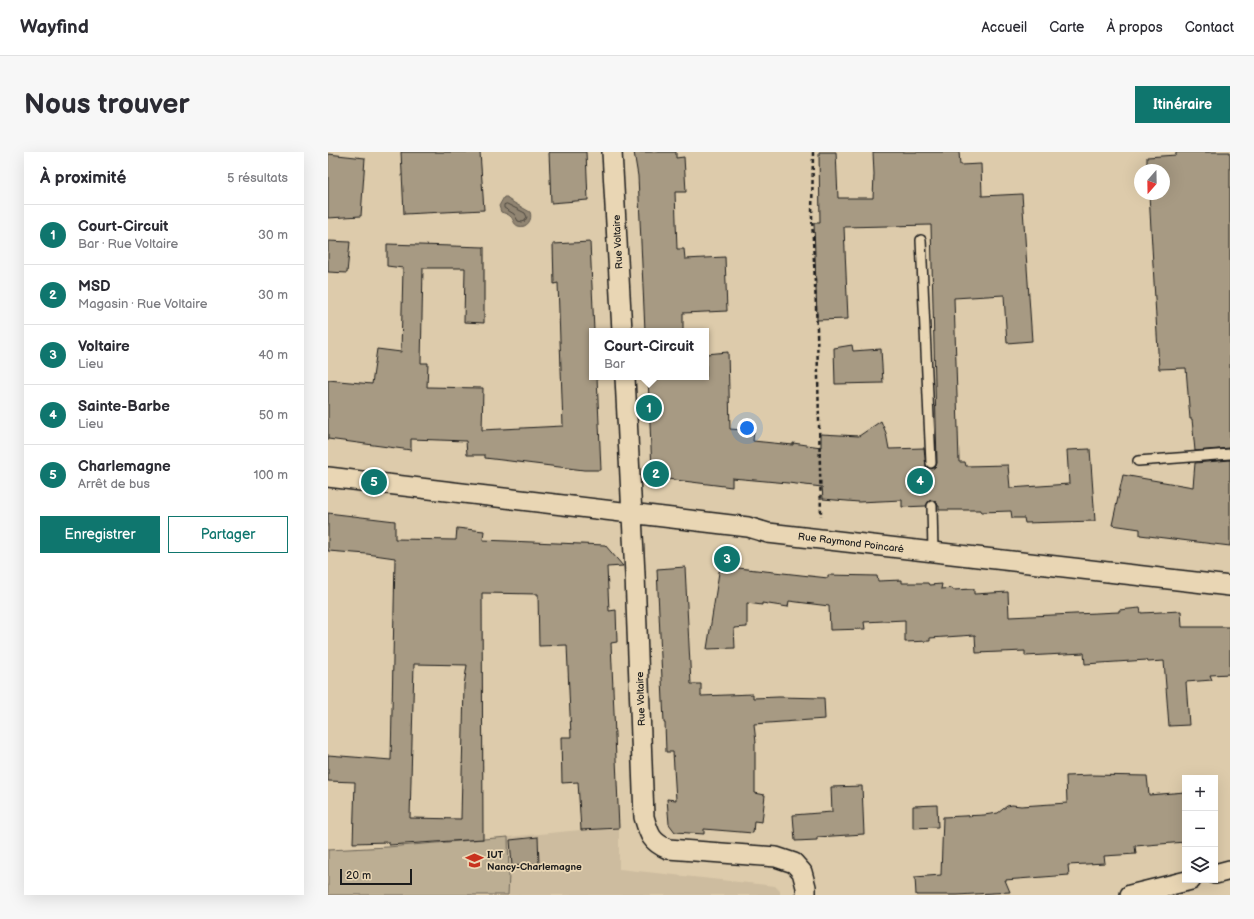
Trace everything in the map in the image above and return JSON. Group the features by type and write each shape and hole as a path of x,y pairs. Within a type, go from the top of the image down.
{"street":[{"name":"Rue Voltaire","path":"612,152 622,328"},
{"name":"Rue Voltaire","path":"625,380 644,817 649,834 658,845 668,849 776,857 794,863 802,872 806,887 806,895"},
{"name":"Rue Raymond Poincaré","path":"328,477 632,512 748,527 768,533 1230,586"},
{"path":"1218,873 1230,870"},
{"path":"1130,895 1182,882"}],"lane":[{"path":"921,240 931,463"},
{"path":"1138,461 1230,454"},
{"path":"932,506 933,552"}],"path":[{"path":"813,152 812,217 817,329 821,516"}],"shaded area":[{"name":"IUT Nancy-Charlemagne","path":"619,828 619,869 775,886 780,891 780,895 328,895 328,850 388,847"},
{"path":"508,837 508,895 328,895 328,850 388,847"}],"water":[{"path":"504,197 507,197 509,200 530,212 531,218 527,225 521,227 518,226 509,215 501,212 499,206"}],"building":[{"path":"401,152 480,152 484,210 404,214"},
{"path":"549,152 586,152 588,200 551,203"},
{"path":"634,152 676,152 676,158 684,157 686,192 675,192 677,249 684,249 685,259 725,257 727,311 683,313 683,328 645,328 638,176"},
{"path":"819,152 836,152 838,198 873,198 873,152 959,152 960,165 981,164 982,196 1022,194 1032,341 1007,343 1004,295 954,298 959,462 965,462 966,466 1008,465 1010,488 1069,484 1067,450 1090,449 1095,521 1025,523 1024,518 1012,518 1011,511 981,512 981,510 939,510 937,503 932,500 929,501 926,506 902,507 902,500 859,502 823,499 822,487 732,478 732,487 659,478 652,471 648,380 709,380 709,354 728,352 730,429 754,431 753,441 793,445 793,443 821,447 821,434 859,436 881,421 886,433 889,449 924,448 926,467 932,469 936,466 931,225 844,227 848,319 817,320 814,223 820,223"},
{"path":"1176,152 1230,152 1230,448 1195,451 1192,419 1190,419 1186,368 1159,369 1149,200 1170,200 1170,164 1147,164 1147,157 1176,155"},
{"path":"328,154 365,158 361,216 328,218"},
{"path":"328,241 350,242 347,273 328,272"},
{"path":"590,242 594,328 589,328 589,380 597,380 601,470 584,470 485,458 485,455 467,455 466,441 411,439 411,450 328,439 328,380 372,384 377,349 401,352 403,268 387,266 387,244 484,247 484,323 464,322 465,268 423,268 421,363 428,363 427,387 483,388 482,430 563,426 558,283 554,284 553,244"},
{"path":"852,345 853,351 881,349 883,383 835,384 834,348"},
{"path":"1230,460 1230,546 1140,535 1140,529 1112,525 1123,475 1193,487 1195,463"},
{"path":"328,513 395,521 395,539 456,540 457,528 484,531 483,540 605,545 623,566 607,567 609,611 616,610 617,642 611,643 619,828 581,830 578,782 562,783 561,737 571,737 567,645 539,646 538,594 482,593 483,839 389,845 389,842 353,843 355,782 328,781 328,755 391,760 395,558 328,551","holes":["414,664 467,665 464,685 461,819 410,818"]},
{"path":"720,566 828,578 828,575 877,576 878,581 902,580 902,583 928,583 929,585 942,584 941,589 974,589 974,594 1008,592 1009,617 1119,612 1119,610 1140,608 1141,613 1181,611 1182,627 1230,627 1230,674 1210,675 1212,680 1186,682 1189,725 1169,726 1164,661 1148,662 1147,660 1085,664 1084,653 1025,656 1025,651 976,653 975,635 930,638 930,641 905,642 905,620 864,622 865,629 830,630 829,606 789,601 788,607 762,603 762,605 747,603 747,627 734,628 735,648 707,649"},
{"path":"685,567 691,684 701,684 701,696 753,694 753,698 824,698 825,719 754,724 756,743 755,793 765,795 762,822 754,821 753,833 704,829 704,834 675,832 669,824 667,799 676,800 673,752 666,752 657,569"},
{"path":"1066,776 1147,776 1149,795 1182,792 1182,842 1135,846 1136,854 1104,856 1105,863 1068,865 1069,875 1005,880 1010,892 957,895 916,895 915,877 941,875 943,817 998,813 1007,806 1012,805 1021,806 1067,803"},
{"path":"862,786 864,834 817,837 817,840 795,841 793,815 832,812 831,787"},
{"path":"937,805 938,827 913,828 913,806"},
{"path":"538,837 539,864 512,866 510,840"}],"place":[{"name":"Court-Circuit","path":"649,408"},
{"name":"MSD","path":"656,474"},
{"name":"Sainte-Barbe","path":"920,481"},
{"name":"Charlemagne","path":"374,482"},
{"name":"Voltaire","path":"727,559"},
{"name":"IUT Nancy-Charlemagne","path":"474,860"}]}
